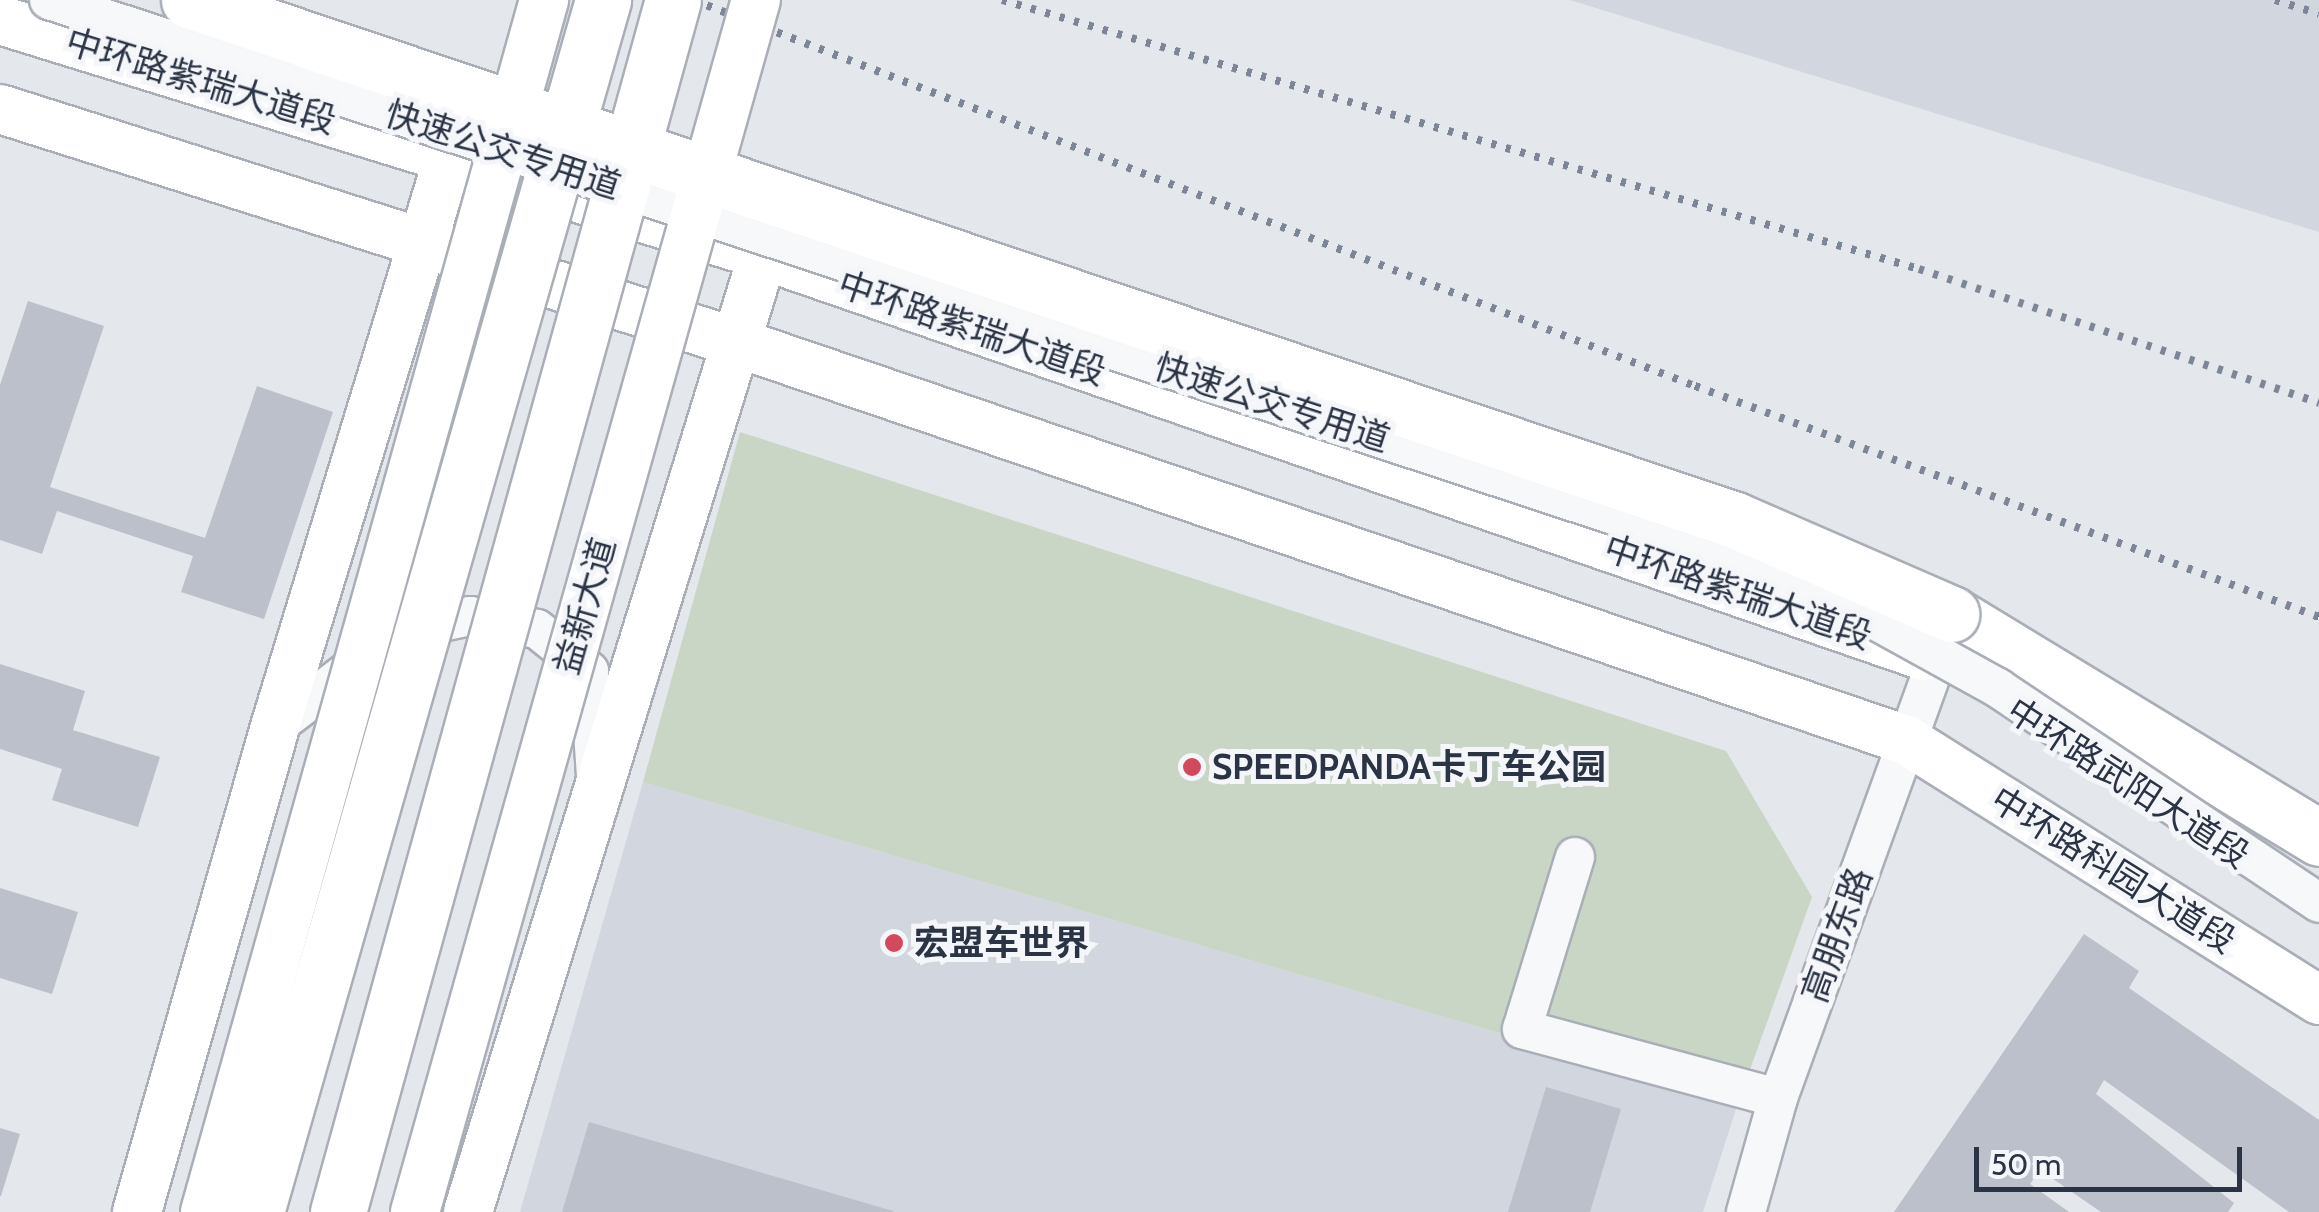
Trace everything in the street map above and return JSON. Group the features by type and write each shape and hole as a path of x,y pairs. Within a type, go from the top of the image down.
{"highway":[{"path":"189,0 1735,520 1951,614 2319,838"},
{"path":"256,1212 603,0"},
{"path":"338,1212 673,0"}],"main road":[{"path":"205,1212 544,0"},
{"name":"益新大道","path":"415,1212 756,0"},
{"name":"中环路紫瑞大道段","path":"0,20 764,255 1936,661"},
{"path":"0,108 735,342 1906,740"},
{"path":"137,1212 275,726 449,156"},
{"path":"468,1212 596,784 764,255"},
{"name":"中环路武阳大道段","path":"1936,661 2319,904"},
{"name":"中环路科园大道段","path":"1906,740 2319,1000"}],"street":[{"name":"快速公交专用道","path":"50,0 1662,532 1876,620 1998,688 2319,904"},
{"path":"275,726 400,631 470,616 537,629 589,671 596,784"},
{"name":"高朋东路","path":"1746,1212 1778,1098 1936,661"},
{"path":"1574,857 1522,1029 1778,1098"}],"shaded area":[{"path":"1570,0 2319,0 2319,232"},
{"name":"宏盟车世界","path":"643,782 1738,1103 1703,1212 520,1212"}],"green space":[{"name":"SPEEDPANDA卡丁车公园","path":"740,432 1726,751 1812,897 1738,1103 643,782"}],"building":[{"path":"28,301 104,326 50,487 205,538 257,386 333,412 264,619 181,592 193,556 57,511 42,554 0,540 0,385"},
{"path":"0,664 85,691 73,730 160,757 138,827 52,800 62,769 0,749"},
{"path":"0,888 78,912 52,994 0,978"},
{"path":"2084,934 2139,971 2129,988 2319,1120 2319,1212 2289,1212 2104,1080 2096,1094 2234,1203 2228,1212 2101,1212 2040,1170 2030,1184 2069,1212 1894,1212"},
{"path":"1546,1087 1621,1109 1590,1212 1508,1212"},
{"path":"589,1122 893,1211 893,1212 562,1212"},
{"path":"0,1128 20,1134 1,1196 0,1196"}],"railway":[{"path":"693,0 1695,386 2319,617"},
{"path":"1002,0 1919,269 2319,403"},
{"path":"2275,0 2319,14"}],"place":[{"name":"SPEEDPANDA卡丁车公园","path":"1192,767"},
{"name":"宏盟车世界","path":"894,943"}]}
